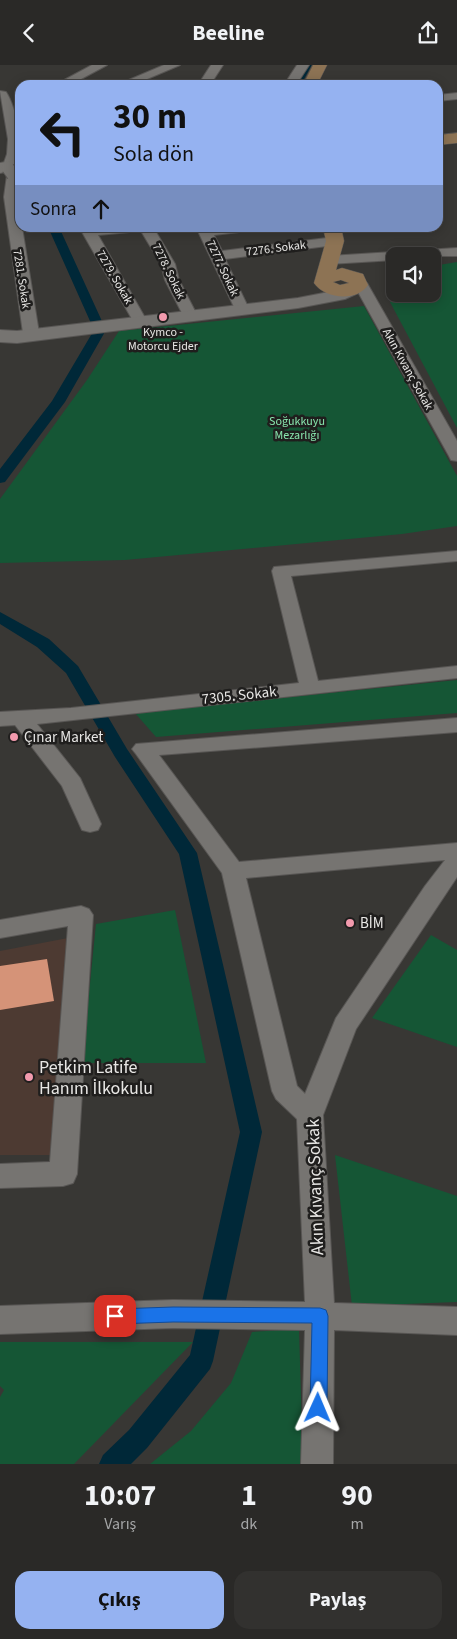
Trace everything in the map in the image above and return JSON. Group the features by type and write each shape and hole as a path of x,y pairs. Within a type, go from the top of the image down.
{"main road":[{"path":"312,80 320,65"},
{"path":"443,132 457,131"},
{"path":"443,139 457,138"},
{"path":"333,234 337,259 357,282"},
{"path":"324,283 337,259"},
{"path":"324,283 336,274 357,282"}],"street":[{"path":"60,80 78,65"},
{"path":"65,80 101,65"},
{"path":"136,80 174,65"},
{"path":"207,80 217,65"},
{"path":"293,80 303,65"},
{"path":"150,75 159,80"},
{"path":"11,172 14,148 2,96 15,95"},
{"path":"443,97 457,96"},
{"path":"0,134 8,127"},
{"path":"0,151 14,148"},
{"name":"7281. Sokak","path":"11,172 11,197 15,231 12,337"},
{"name":"7279. Sokak","path":"89,232 133,323"},
{"name":"7278. Sokak","path":"149,232 168,264 172,280 190,315"},
{"name":"7277. Sokak","path":"206,232 242,309"},
{"name":"7276. Sokak","path":"218,255 333,234"},
{"path":"337,259 457,253"},
{"path":"441,257 457,253"},
{"path":"12,337 319,299 357,282 373,272 386,269"},
{"name":"Akın Kıvanç Sokak","path":"357,282 457,456"},
{"path":"268,306 310,296 324,283"},
{"path":"310,687 281,571 457,556"},
{"name":"7305. Sokak","path":"0,719 71,715 132,706 457,672"},
{"path":"21,718 72,783 90,824"},
{"path":"310,1115 285,1091 233,871 143,749 457,725"},
{"path":"233,871 457,851"},
{"name":"Akın Kıvanç Sokak","path":"317,1464 320,1316 310,1115 345,1025 433,892 457,861"},
{"path":"0,929 81,915 63,1174 0,1176"},
{"path":"0,1320 173,1314 320,1316 457,1321"}],"shaded area":[{"name":"Petkim Latife Hanım İlkokulu","path":"68,938 53,1155 0,1155 0,951"}],"green space":[{"path":"457,262 457,428 390,302 441,302 441,265"},
{"name":"Soğukkuyu Mezarlığı","path":"364,306 457,476 457,526 402,534 125,560 0,563 0,499 87,380 119,331"},
{"path":"457,680 457,713 156,737 135,713"},
{"path":"175,910 206,1063 82,1063 96,924"},
{"path":"431,935 457,950 457,1047 372,1018"},
{"path":"335,1155 457,1196 457,1302 352,1306"},
{"path":"299,1329 303,1464 150,1464 191,1431 231,1383 252,1332"},
{"path":"0,1342 193,1342 74,1464 0,1464 0,1397 4,1390 0,1386"}],"building":[{"path":"47,959 54,1001 0,1010 0,966"}],"waterway":[{"path":"302,80 310,65"},
{"path":"0,479 58,402 100,330 55,232"},
{"path":"0,617 43,643 72,670 121,753 188,853 251,1132 201,1361 138,1439 112,1464"}],"place":[{"name":"Kymco - Motorcu Ejder","path":"163,317"},
{"name":"Çınar Market","path":"14,737"},
{"name":"BİM","path":"350,923"},
{"name":"Petkim Latife Hanım İlkokulu","path":"29,1077"}],"route":[{"path":"115,1316 173,1314 320,1316 318,1408"}]}
